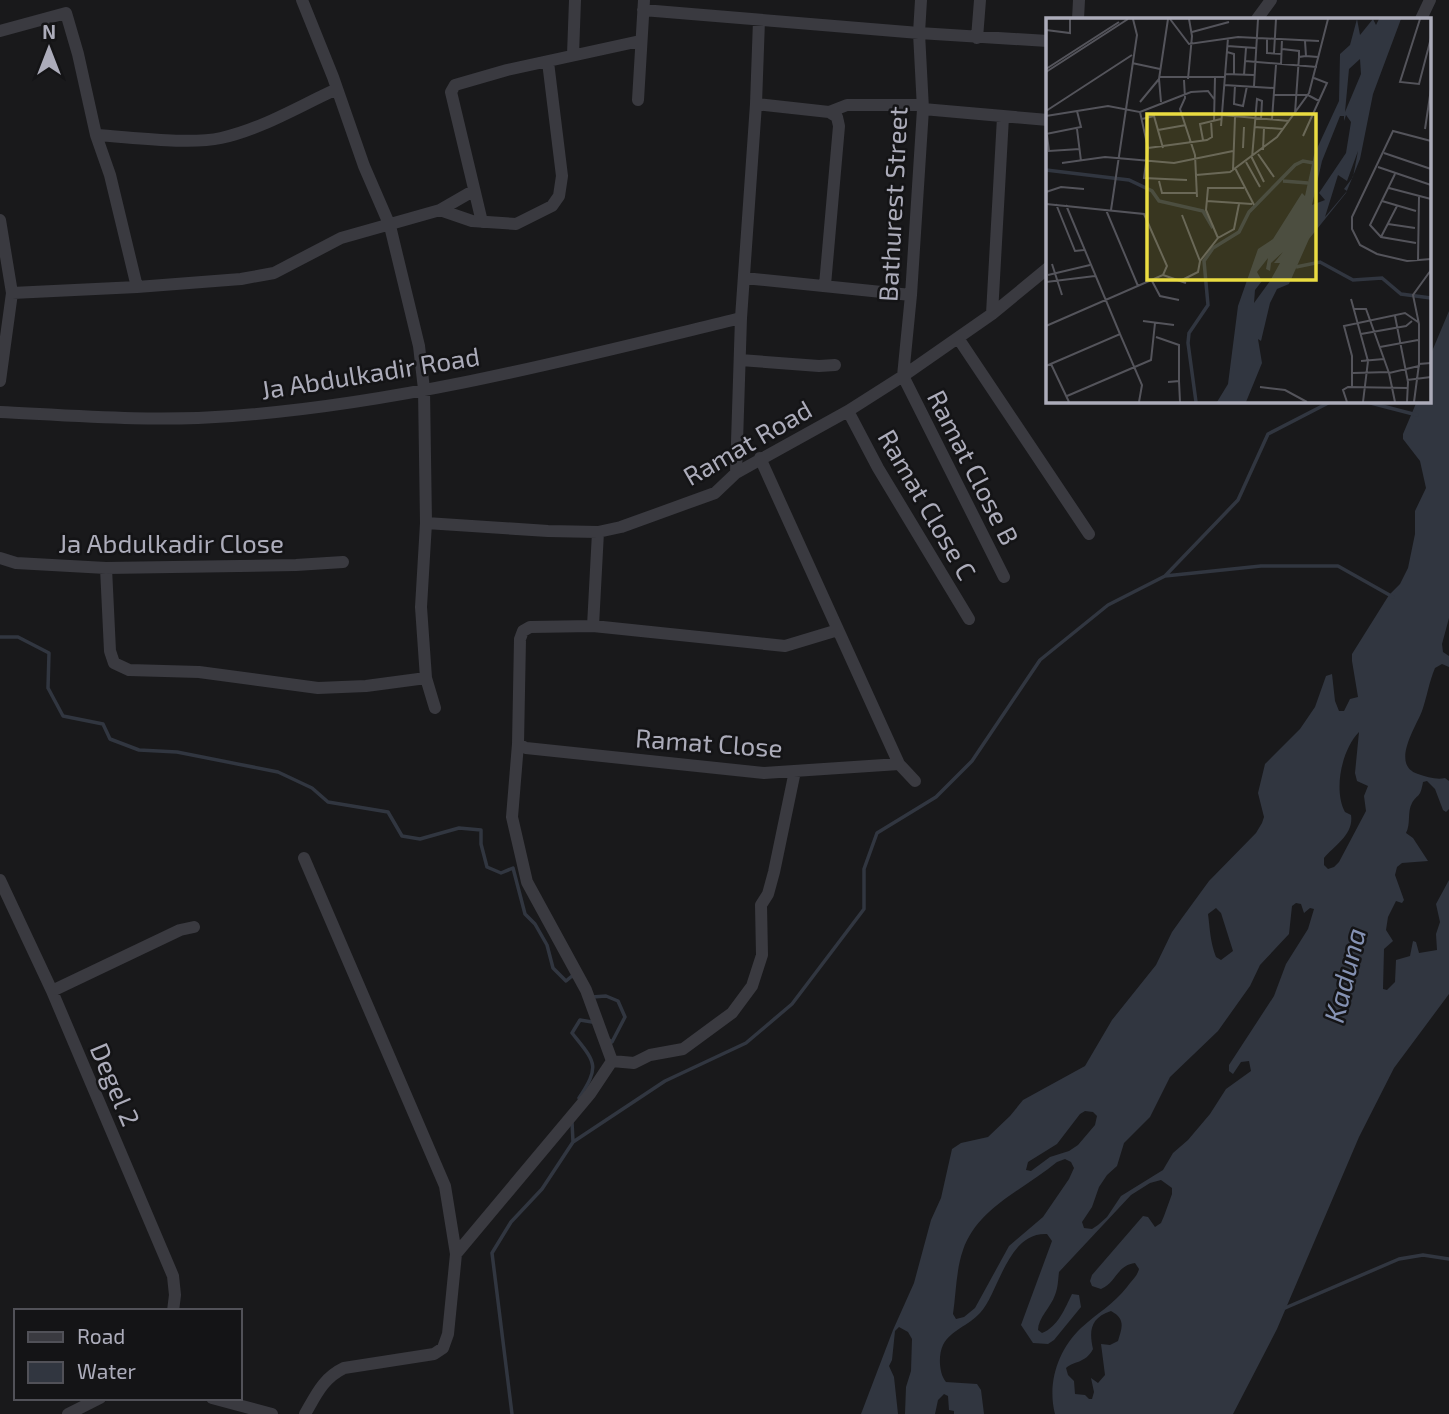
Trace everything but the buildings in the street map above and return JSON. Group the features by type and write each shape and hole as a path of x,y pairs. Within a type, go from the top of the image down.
{"street":[{"path":"302,0 364,166 390,226 419,346 424,389 426,523 421,607 426,678 435,708"},
{"path":"573,55 575,0"},
{"name":"Bathurest Street","path":"903,376 911,295 922,107 919,33 922,0"},
{"path":"977,38 980,0"},
{"path":"1078,18 1079,0"},
{"path":"1421,18 1430,0"},
{"path":"1258,18 1270,1"},
{"path":"638,100 644,5 759,20 977,38 1046,41"},
{"path":"0,31 65,13 78,54 96,135 110,176 137,287"},
{"path":"736,473 741,318 759,20"},
{"path":"482,222 451,92 455,85 507,70 640,41"},
{"path":"440,210 472,221 516,224 552,205 559,196 562,176 548,62"},
{"path":"96,135 198,141 219,139 251,130 337,89"},
{"path":"756,104 830,113 837,117 839,126 825,285"},
{"path":"830,113 847,105 922,107 1046,120"},
{"path":"992,314 1003,117"},
{"path":"12,293 137,287 241,279 274,273 341,239 440,210 473,191"},
{"path":"0,220 12,293 0,381"},
{"name":"Ramat Road","path":"426,523 548,531 598,531 621,527 715,493 736,473 760,458 848,411 903,376 992,314 1046,270"},
{"path":"744,278 911,295"},
{"name":"Ja Abdulkadir Road","path":"0,412 150,420 233,416 322,407 424,389 619,348 741,318"},
{"path":"958,338 1089,534"},
{"path":"740,360 835,365"},
{"name":"Ramat Close B","path":"903,376 1004,577"},
{"name":"Ramat Close C","path":"848,411 878,468 969,620"},
{"path":"760,458 899,764 915,781"},
{"path":"593,626 598,531"},
{"name":"Ja Abdulkadir Close","path":"0,558 16,563 106,568 343,562"},
{"path":"106,568 110,651 114,663 129,670 199,671 318,688 366,686 426,678"},
{"path":"612,1061 586,989 527,882 512,817 518,744 520,639 523,631 530,627 593,626 785,646 838,630"},
{"name":"Ramat Close","path":"518,744 526,748 764,773 899,764"},
{"path":"612,1061 634,1063 650,1055 683,1049 732,1013 752,986 762,955 761,905 768,894 774,872 795,771"},
{"path":"304,858 445,1186 456,1254 448,1334 443,1348 434,1354 344,1368 333,1373 326,1378 305,1414"},
{"name":"Degel 2","path":"0,880 52,991 173,1276 173,1309"},
{"path":"52,991 180,930 194,926"},
{"path":"456,1254 590,1094 612,1061"},
{"path":"68,1414 96,1400"},
{"path":"220,1400 272,1414"}],"water":[{"name":"Kaduna","path":"1449,311 1449,618 1442,644 1443,652 1449,656 1449,667 1442,664 1435,668 1405,754 1406,763 1418,774 1449,781 1449,809 1446,812 1443,810 1435,789 1427,781 1423,782 1411,807 1406,833 1413,838 1428,861 1402,863 1397,867 1395,875 1404,900 1402,903 1396,901 1388,917 1386,930 1393,941 1384,949 1383,989 1387,990 1395,982 1396,960 1410,956 1413,941 1416,942 1419,953 1437,950 1436,934 1440,922 1436,904 1449,880 1449,994 1394,1068 1359,1137 1277,1329 1233,1414 1055,1414 1052,1391 1056,1368 1066,1346 1081,1328 1122,1293 1139,1269 1135,1263 1129,1264 1101,1289 1092,1286 1092,1275 1143,1216 1148,1217 1155,1227 1161,1223 1172,1188 1161,1180 1150,1183 1131,1195 1059,1272 1056,1292 1038,1330 1042,1333 1052,1326 1072,1294 1079,1295 1081,1307 1054,1340 1048,1344 1033,1343 1021,1325 1052,1241 1047,1234 1033,1236 1022,1243 1013,1253 980,1313 946,1340 940,1359 944,1379 946,1382 977,1384 981,1390 984,1414 954,1414 954,1411 949,1410 948,1396 944,1394 938,1400 935,1414 905,1414 912,1339 908,1332 899,1327 895,1331 889,1366 894,1377 898,1414 861,1414 914,1283 931,1220 941,1198 952,1149 961,1143 988,1137 1023,1100 1085,1066 1112,1020 1156,965 1172,932 1209,881 1256,833 1264,817 1258,793 1265,764 1300,729 1315,707 1326,676 1332,674 1339,711 1344,711 1350,699 1358,697 1352,654 1408,568 1415,534 1415,511 1426,488 1420,461 1403,439 1417,402 1432,402 1432,351","holes":["1359,732 1355,773 1357,781 1368,786 1364,796 1366,811 1339,862 1328,869 1324,865 1324,858 1350,828 1351,815 1345,812 1341,803 1341,770 1348,749","1301,904 1304,913 1310,908 1314,909 1308,929 1286,964 1274,996 1229,1065 1229,1071 1233,1074 1241,1062 1249,1061 1251,1071 1226,1089 1210,1114 1173,1153 1163,1170 1121,1196 1098,1225 1092,1229 1084,1228 1082,1222 1092,1207 1099,1187 1117,1166 1124,1143 1150,1117 1170,1077 1218,1031 1250,986 1260,965 1289,934 1292,906","1216,908 1221,913 1233,951 1221,960 1216,957 1211,941 1208,914","1085,1111 1093,1112 1097,1116 1095,1125 1078,1145 1050,1157 1031,1171 1026,1170 1028,1162 1057,1144","1065,1159 1071,1162 1074,1168 1069,1179 1043,1217 1009,1246 975,1308 964,1317 956,1319 953,1314 959,1266 970,1235 991,1210","1111,1311 1116,1314 1121,1321 1121,1328 1118,1341 1110,1345 1101,1344 1105,1375 1098,1383 1091,1378 1094,1392 1092,1399 1089,1399 1085,1395 1075,1394 1074,1381 1066,1368 1090,1354 1093,1349 1091,1331 1095,1321"]}],"waterway":[{"path":"512,1414 492,1253 511,1222 542,1189 573,1142 665,1081 746,1043 792,1004 864,909 864,869 877,833 936,797 972,761 1040,660 1108,605 1165,576 1238,500 1268,434 1330,402"},
{"path":"1367,402 1417,415"},
{"path":"1165,576 1261,566 1338,566 1393,597"},
{"path":"0,637 18,637 49,653 48,688 63,716 103,724 110,739 139,750 177,752 278,772 312,788 328,802 388,812 402,836 420,839 459,828 481,830 481,844 487,867 501,873 513,868 525,914 535,924 547,945 553,968 566,981 574,977"},
{"path":"592,997 606,996 618,1001 625,1017 612,1042 609,1040"},
{"path":"579,1098 593,1071 590,1058 572,1033 580,1020 592,1022"},
{"path":"572,1122 573,1142"},
{"path":"1285,1308 1399,1259 1423,1255 1449,1259"}]}
